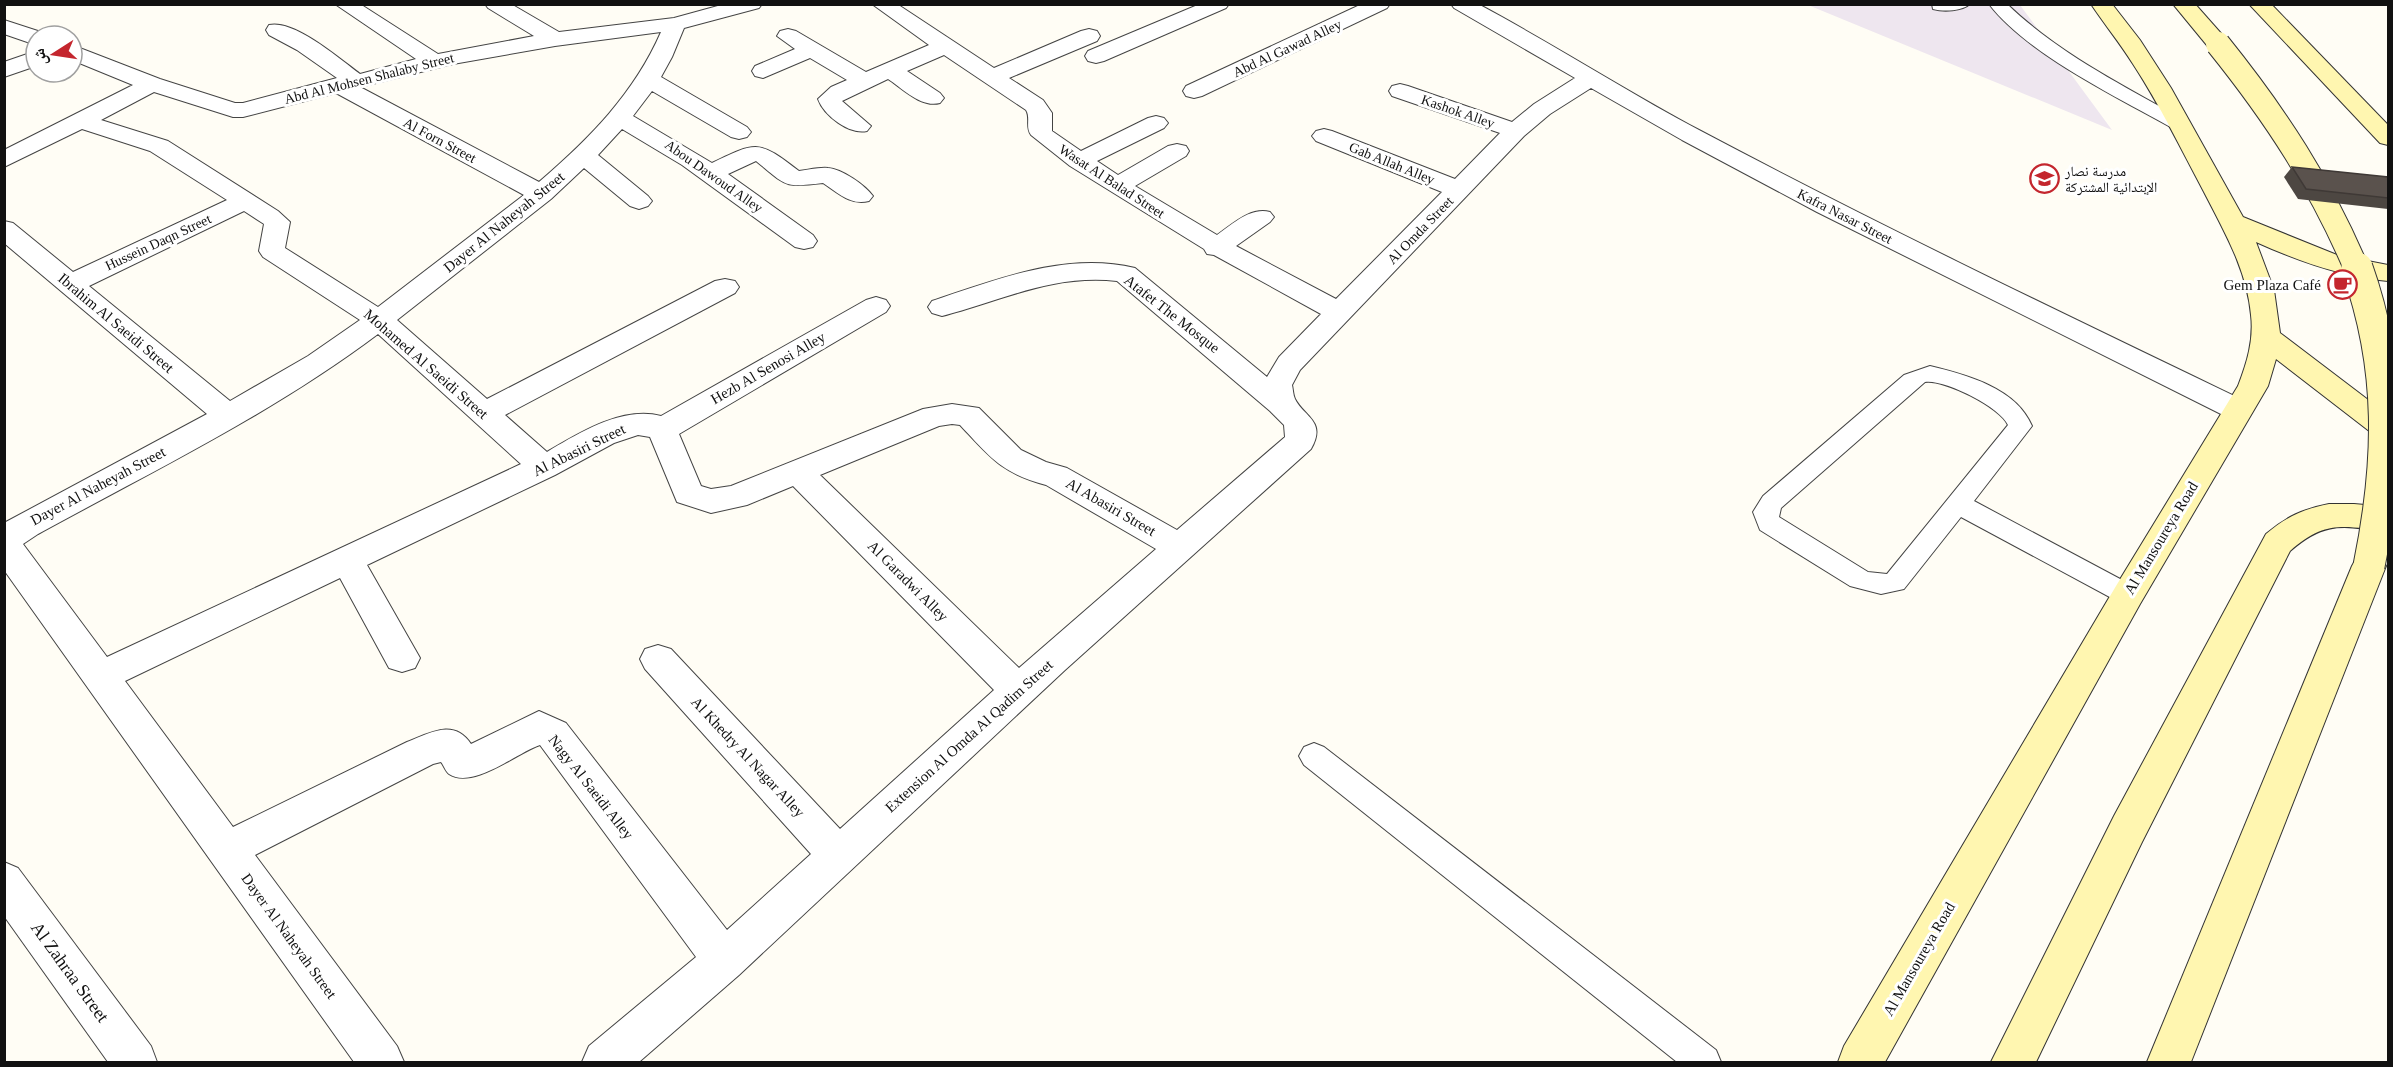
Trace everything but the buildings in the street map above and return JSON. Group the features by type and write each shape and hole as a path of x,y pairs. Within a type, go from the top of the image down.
{"main road":[{"name":"Al Mansoureya Road","path":"1860,1062 2128,595 2253,386 2259,370 2266,337 2264,308 2257,278 2232,222 2180,124 2124,32 2101,4"},
{"path":"2169,1062 2369,566 2383,496 2388,430 2382,367 2371,312 2354,260 2331,211 2279,122 2243,74 2183,4"},
{"path":"2259,4 2388,138"},
{"path":"2232,222 2320,259 2388,273"},
{"path":"2266,337 2388,430"},
{"path":"2013,1062 2128,829 2278,543 2296,527 2311,521 2339,516 2388,519"}],"street":[{"path":"345,4 434,61"},
{"path":"495,4 555,39"},
{"path":"661,17 752,4"},
{"name":"Wasat Al Balad Street","path":"882,4 1035,105 1040,113 1039,130 1079,161 1216,248 1339,312"},
{"path":"992,77 1219,4"},
{"name":"Abd Al Gawad Alley","path":"1194,92 1380,4"},
{"name":"Kafra Nasar Street","path":"1461,4 1506,27 1690,135 1942,266 2238,410"},
{"name":"Abd Al Mohsen Shalaby Street","path":"84,57 152,84 233,110 243,110 434,61 661,17"},
{"name":"Dayer Al Naheyah Street","path":"381,1062 99,677 7,548 6,541 26,525 228,416 325,359 542,194 584,156 619,118 648,79 661,17"},
{"path":"4,26 24,34"},
{"name":"Al Forn Street","path":"277,30 305,45 346,83 542,194"},
{"path":"788,36 865,81"},
{"path":"859,126 832,105 830,99 839,92 945,46"},
{"path":"763,71 811,50"},
{"path":"4,69 24,62"},
{"path":"890,70 932,98"},
{"name":"Al Omda Street","path":"1281,404 1277,385 1289,364 1516,131 1542,109 1591,78"},
{"path":"648,79 739,132"},
{"path":"4,160 152,84"},
{"name":"Kashok Alley","path":"1400,91 1516,131"},
{"name":"Abou Dawoud Alley","path":"619,118 658,137 804,241"},
{"name":"Mohamed Al Saeidi Street","path":"81,121 159,146 276,222 277,231 272,238 272,251 379,320 544,467"},
{"path":"1079,161 1156,123"},
{"name":"Gab Allah Alley","path":"1324,136 1459,190"},
{"path":"1118,184 1177,151"},
{"path":"710,173 749,154 763,155 794,179 828,175 860,196"},
{"path":"584,156 639,201"},
{"name":"Hussein Daqn Street","path":"70,284 246,201"},
{"path":"1216,248 1261,217"},
{"name":"Ibrahim Al Saeidi Street","path":"4,229 228,416"},
{"name":"Atafet The Mosque","path":"942,307 1015,283 1051,275 1091,270 1125,274 1281,404"},
{"path":"483,414 725,287"},
{"name":"Hezb Al Senosi Alley","path":"661,430 876,306"},
{"name":"Extension Al Omda Al Qadim Street","path":"605,1062 724,960 1019,691 1300,441 1303,432 1299,421 1281,404"},
{"name":"Al Abasiri Street","path":"99,677 544,467 616,430 634,424 651,423 661,430 688,494 711,501 736,497 934,416 968,415 1010,458 1037,471 1056,476 1181,548"},
{"name":"Al Garadwi Alley","path":"798,472 1019,691"},
{"path":"347,560 402,658"},
{"name":"Al Khedry Al Nagar Alley","path":"658,659 838,856"},
{"name":"Nagy Al Saeidi Alley","path":"226,850 420,753 436,747 451,746 462,762 479,759 539,727 553,734 724,960"},
{"name":"Al Zahraa Street","path":"4,881 135,1062"}],"lane":[{"path":"1939,6 1962,4"},
{"path":"1997,4 2028,32 2072,62 2180,124"},
{"path":"1930,374 1953,380 2005,405 2019,419 2020,426 2016,432 1959,504 1901,576 1895,582 1885,585 1872,584 1859,579 1778,530 1765,515 1766,508 1772,502 1912,380 1930,374"},
{"path":"1959,504 2128,595"},
{"path":"1314,756 1704,1062"}],"shaded area":[{"path":"1808,5 2020,5 2112,130"}],"place":[{"name":"مدرسة نصار الإبتدائية المشتركة","path":"2044,179"},
{"name":"Gem Plaza Café","path":"2342,285"}]}
